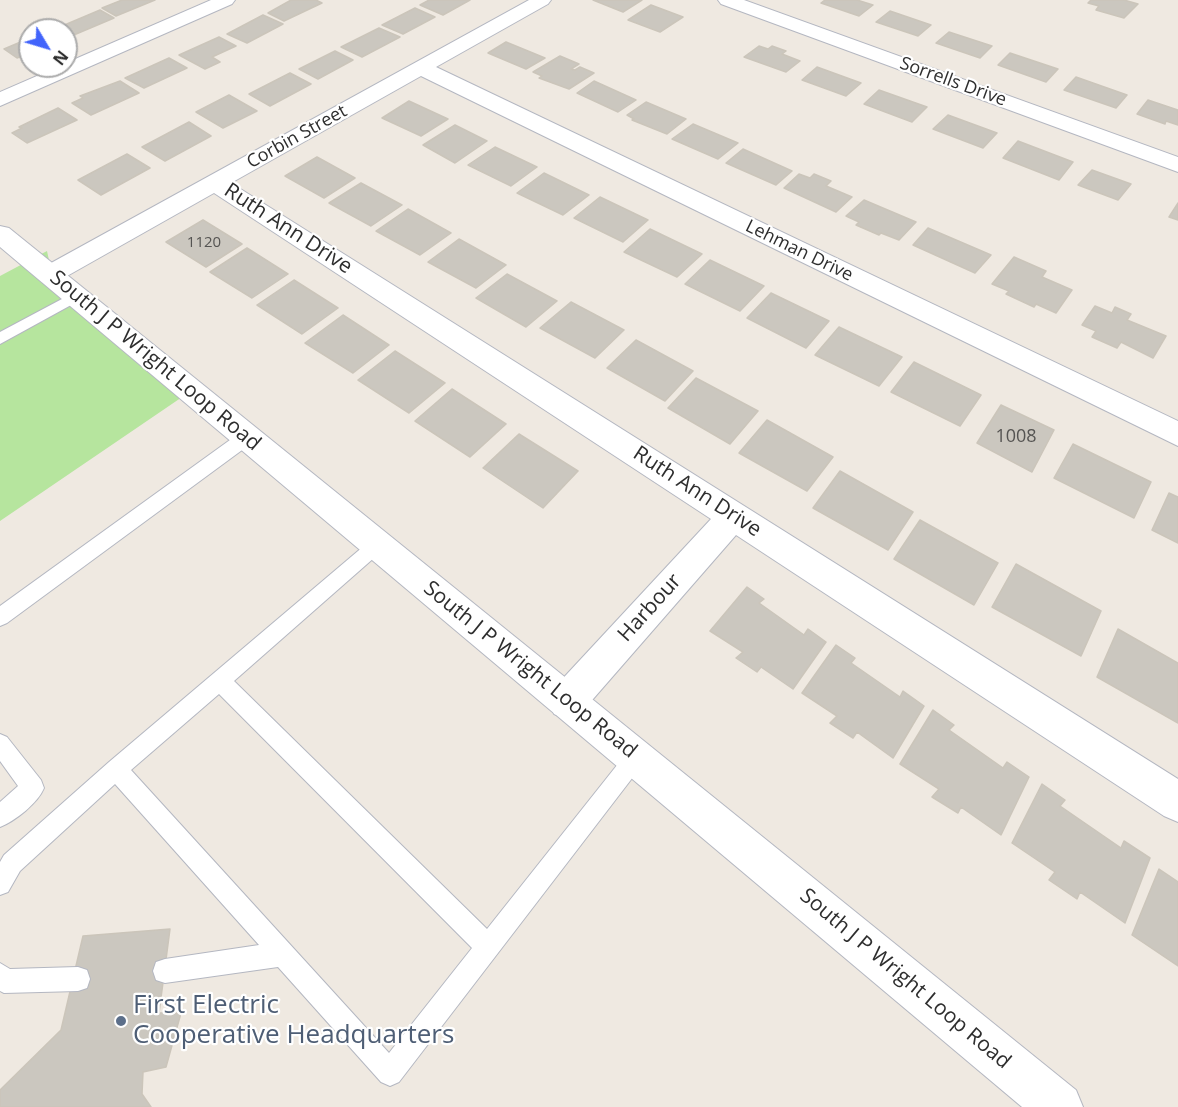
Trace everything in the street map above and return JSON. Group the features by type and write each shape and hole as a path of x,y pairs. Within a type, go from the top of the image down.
{"street":[{"path":"0,100 226,0"},
{"name":"Corbin Street","path":"64,285 215,183 542,0"},
{"name":"Sorrells Drive","path":"727,0 1178,165"},
{"name":"Lehman Drive","path":"421,68 1178,434"},
{"name":"Ruth Ann Drive","path":"215,183 1178,802"},
{"name":"South J P Wright Loop Road","path":"0,234 1059,1107"},
{"name":"Harbour","path":"567,701 733,516"}],"lane":[{"path":"0,339 64,285"},
{"path":"0,617 246,437"},
{"path":"0,884 12,862 116,769 377,545"},
{"path":"220,681 488,947"},
{"path":"0,744 33,788 0,816"},
{"path":"116,769 390,1073 636,757"},
{"path":"165,971 283,954"},
{"path":"0,975 4,981 78,979"}],"green space":[{"path":"47,251 52,274 191,391 0,521 0,276"}],"building":[{"path":"122,0 155,0 116,16 102,8"},
{"path":"291,0 316,0 322,3 284,21 268,13"},
{"path":"429,0 470,0 443,15 420,5"},
{"path":"593,0 642,0 623,12"},
{"path":"825,0 857,0 873,5 859,16 821,3"},
{"path":"1091,0 1124,0 1138,4 1124,18 1096,10 1099,6 1088,3"},
{"path":"651,5 683,17 660,32 628,20"},
{"path":"415,8 435,17 403,34 382,25"},
{"path":"100,10 114,18 78,33 78,19"},
{"path":"890,11 931,25 918,36 876,22"},
{"path":"263,15 283,24 247,43 227,34"},
{"path":"379,28 400,37 362,57 341,47"},
{"path":"949,32 992,46 980,58 936,43"},
{"path":"219,37 236,46 212,57 220,62 205,69 179,55"},
{"path":"506,42 545,58 526,69 488,53"},
{"path":"18,43 18,58 17,58 4,49"},
{"path":"759,46 768,49 772,46 786,51 782,54 800,61 786,72 744,57"},
{"path":"335,51 353,60 318,79 299,69"},
{"path":"1010,53 1058,69 1046,82 998,65"},
{"path":"560,56 579,64 571,69 575,70 580,67 594,73 569,89 539,78 542,76 533,72"},
{"path":"169,58 187,68 144,88 125,78"},
{"path":"817,67 861,83 846,96 802,80"},
{"path":"290,73 311,84 270,106 249,94"},
{"path":"1076,77 1127,95 1116,108 1064,90"},
{"path":"120,81 139,93 91,115 72,103 83,98 80,96"},
{"path":"594,81 636,100 618,112 577,93"},
{"path":"879,90 927,107 912,122 864,104"},
{"path":"229,95 257,111 223,128 196,112"},
{"path":"1148,100 1178,110 1178,125 1166,121 1165,124 1137,114"},
{"path":"409,101 448,119 421,136 382,118"},
{"path":"646,102 686,119 667,134 632,120 634,119 627,115"},
{"path":"58,108 77,120 27,143 12,133 22,128 19,127"},
{"path":"948,115 997,133 983,148 933,129"},
{"path":"189,122 211,136 165,161 142,147"},
{"path":"693,124 738,143 718,159 672,139"},
{"path":"455,125 487,141 455,163 423,145"},
{"path":"1018,141 1073,162 1059,180 1003,158"},
{"path":"495,147 537,167 511,186 468,165"},
{"path":"743,149 792,171 776,185 726,163"},
{"path":"127,154 150,168 101,195 78,180"},
{"path":"317,157 355,178 324,198 285,176"},
{"path":"1092,170 1131,184 1118,200 1078,185"},
{"path":"544,173 589,195 563,215 517,193"},
{"path":"799,174 810,178 814,174 831,181 826,186 852,197 836,212 784,188"},
{"path":"361,183 402,205 371,226 329,203"},
{"path":"600,197 648,220 623,242 574,218"},
{"path":"864,200 916,222 899,240 881,233 879,235 856,225 859,222 846,216"},
{"path":"1178,203 1178,220 1169,217"},
{"path":"408,209 451,233 420,255 376,231"},
{"path":"203,220 242,244 206,267 166,242"},
{"path":"928,228 991,255 975,273 913,245"},
{"path":"650,229 702,254 677,277 624,252"},
{"path":"459,239 506,265 476,288 428,262"},
{"path":"247,248 288,274 252,298 210,272"},
{"path":"1014,257 1046,271 1042,277 1072,290 1056,313 1036,304 1034,307 1006,294 1009,291 992,284"},
{"path":"710,260 764,286 740,311 685,284"},
{"path":"507,274 557,301 526,327 476,298"},
{"path":"294,280 338,308 302,334 257,305"},
{"path":"771,293 829,321 806,348 747,318"},
{"path":"571,302 624,330 595,358 540,328"},
{"path":"1095,306 1112,313 1115,307 1131,314 1127,320 1166,336 1153,358 1121,342 1117,348 1092,337 1096,331 1082,325"},
{"path":"343,315 389,345 353,373 305,343"},
{"path":"839,327 902,357 879,386 815,355"},
{"path":"636,340 693,371 665,401 607,368"},
{"path":"395,351 445,383 409,413 358,380"},
{"path":"914,362 981,395 960,426 891,392"},
{"path":"696,378 758,411 730,444 668,408"},
{"path":"452,389 506,424 470,457 415,421"},
{"path":"1001,405 1054,430 1032,472 977,443"},
{"path":"767,420 833,457 807,491 739,453"},
{"path":"519,434 578,471 543,508 483,468"},
{"path":"1073,444 1151,482 1134,518 1054,478"},
{"path":"840,471 913,512 888,550 813,508"},
{"path":"1169,493 1178,497 1178,543 1152,530"},
{"path":"920,520 998,563 974,605 894,559"},
{"path":"1016,564 1101,611 1081,656 992,607"},
{"path":"747,587 764,599 759,603 804,635 808,629 826,642 793,689 761,667 757,672 736,658 743,652 710,631"},
{"path":"1118,629 1178,663 1178,723 1097,677"},
{"path":"836,645 855,658 851,663 900,697 903,691 924,706 893,758 857,732 853,738 830,723 837,716 802,693"},
{"path":"933,710 954,725 949,730 1003,768 1007,762 1029,777 1001,835 961,807 958,813 932,797 939,789 900,764"},
{"path":"1042,784 1065,800 1060,806 1121,848 1124,841 1150,858 1125,923 1080,892 1077,899 1049,880 1055,872 1012,843"},
{"path":"1159,869 1178,882 1178,966 1132,935"},
{"name":"First Electric Cooperative Headquarters","path":"170,929 159,1013 181,1013 166,1067 143,1072 142,1094 151,1107 0,1107 0,1090 61,1030 83,936"}],"place":[{"name":"First Electric Cooperative Headquarters","path":"121,1021"}]}
